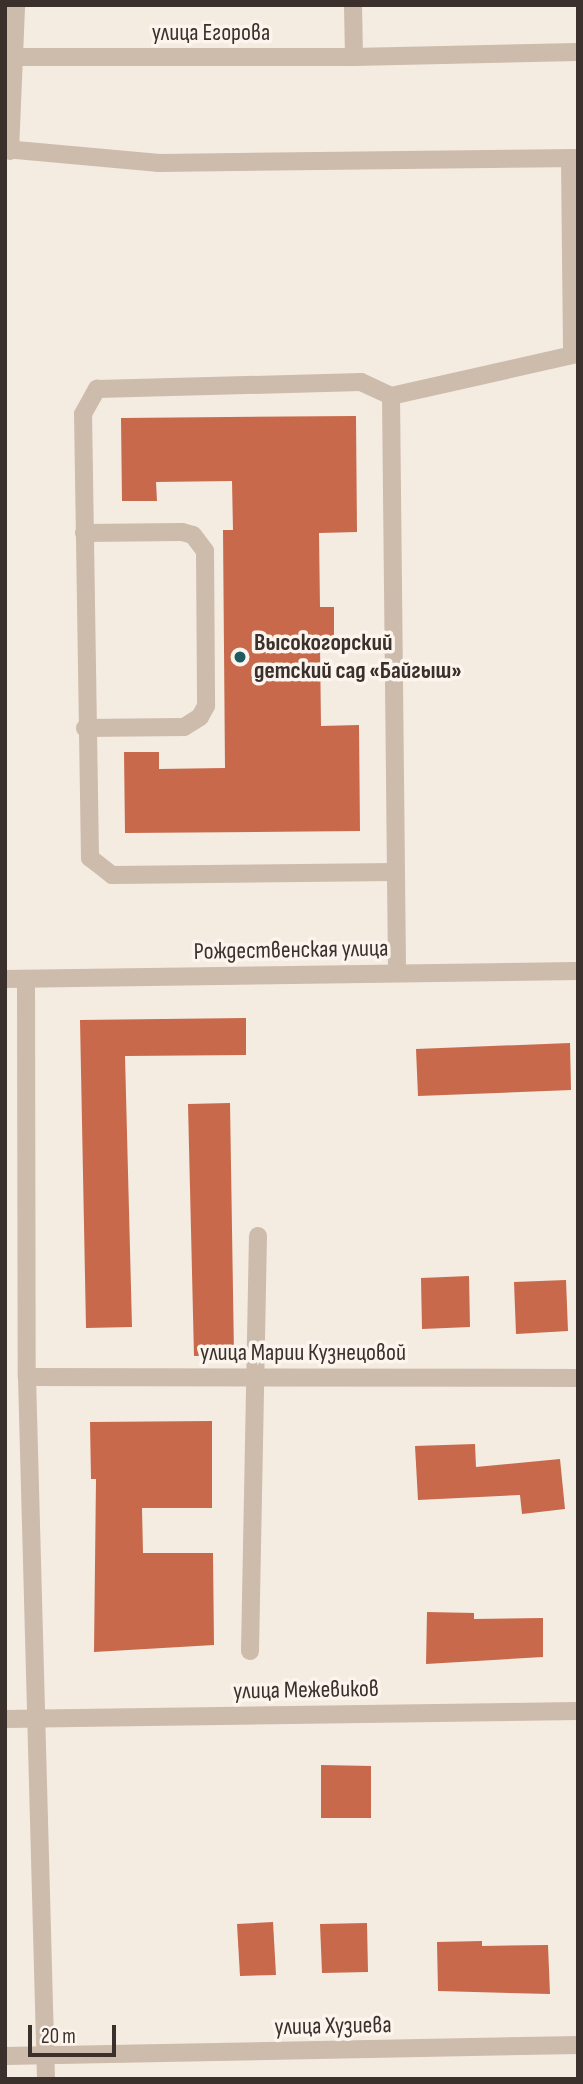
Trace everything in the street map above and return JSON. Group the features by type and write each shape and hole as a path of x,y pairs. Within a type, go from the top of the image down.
{"street":[{"path":"16,5 16,57 8,150 159,163 574,158 575,354 391,396 361,382 108,384 97,389 83,414 86,850 101,871 112,875 396,872"},
{"path":"353,5 354,57"},
{"name":"улица Егорова","path":"16,57 354,57 578,52"},
{"path":"391,396 397,974"},
{"path":"84,533 182,532 200,541 205,564 206,706 200,717 184,727 85,728"},
{"name":"Рождественская улица","path":"5,979 578,971"},
{"path":"26,979 27,1377 46,2079"},
{"path":"250,1651 252,1377 258,1236"},
{"name":"улица Марии Кузнецовой","path":"27,1377 578,1378"},
{"name":"улица Межевиков","path":"5,1719 578,1711"},
{"name":"улица Хузиева","path":"5,2056 578,2045"}],"building":[{"path":"356,416 357,532 319,533 320,607 334,607 334,647 320,647 321,726 359,725 360,831 125,833 124,752 159,752 159,769 225,768 223,530 233,530 232,481 156,482 157,501 122,501 121,418"},
{"path":"246,1018 246,1055 125,1056 132,1327 86,1328 80,1020"},
{"path":"570,1043 571,1090 418,1096 416,1049"},
{"path":"230,1103 234,1355 194,1356 188,1104"},
{"path":"469,1276 470,1327 422,1329 421,1278"},
{"path":"566,1280 568,1331 516,1334 514,1282"},
{"path":"212,1421 212,1508 142,1508 143,1553 213,1553 214,1645 94,1652 96,1479 91,1479 90,1422"},
{"path":"475,1444 476,1467 560,1459 565,1509 522,1514 520,1495 418,1500 415,1446"},
{"path":"427,1612 474,1613 474,1619 543,1618 543,1657 426,1664"},
{"path":"321,1765 371,1766 371,1818 321,1818"},
{"path":"273,1922 276,1975 240,1976 237,1924"},
{"path":"367,1923 368,1972 322,1973 320,1924"},
{"path":"482,1941 482,1946 548,1945 550,1994 438,1991 437,1942"}],"place":[{"name":"Высокогорский детский сад «Байгыш»","path":"240,657"}]}
